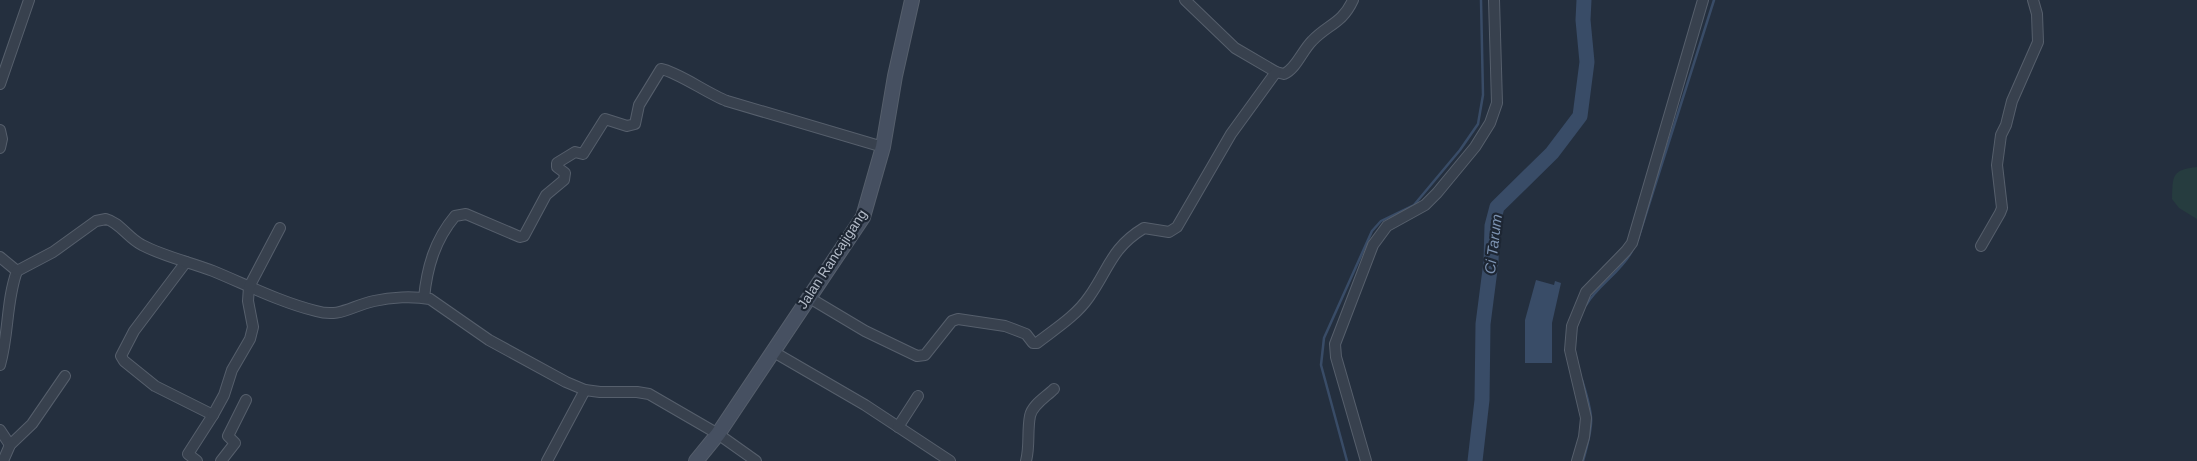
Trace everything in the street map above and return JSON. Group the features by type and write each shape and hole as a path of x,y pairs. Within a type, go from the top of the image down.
{"main road":[{"name":"Jalan Rancajigang","path":"696,461 718,434 862,217 883,147 895,76 912,0"}],"street":[{"path":"0,84 29,0"},
{"path":"1185,0 1234,48 1276,72 1284,74 1288,72 1312,41 1344,17 1353,0"},
{"path":"1366,461 1336,357 1335,344 1373,245 1387,226 1425,205 1437,193 1475,147 1490,123 1497,103 1494,0"},
{"path":"1577,461 1584,438 1586,418 1570,350 1572,326 1586,292 1626,252 1632,243 1703,0"},
{"path":"1980,246 2002,208 1998,165 2001,135 2006,125 2012,101 2038,42 2037,14 2033,0"},
{"path":"422,298 431,256 437,242 455,216 466,214 523,237 546,195 564,180 565,174 557,167 557,163 575,152 583,154 605,119 626,126 635,124 640,104 661,69 670,71 712,95 727,101 883,147"},
{"path":"808,297 865,331 917,356 925,355 952,321 958,318 1005,326 1026,334 1033,343 1037,343 1062,325 1088,298 1119,248 1144,228 1169,232 1178,227 1231,134 1276,72"},
{"path":"0,130 2,138 0,148"},
{"path":"0,364 4,347 9,302 17,270 53,252 96,221 106,219 143,246 317,312 331,314 343,312 373,301 422,298 435,301 490,340 566,382 585,390 600,392 645,392 718,434 756,461"},
{"path":"197,461 186,457 224,395 232,370 250,339 253,327 248,300 249,287 280,228"},
{"path":"0,257 17,270"},
{"path":"186,262 134,331 121,356 154,386 213,415"},
{"path":"772,351 865,405 950,461"},
{"path":"3,461 10,445 25,433 66,376"},
{"path":"547,461 585,390"},
{"path":"1026,461 1029,450 1030,415 1036,405 1054,390"},
{"path":"898,427 918,396"},
{"path":"221,461 235,444 228,436 246,400"},
{"path":"0,430 10,445"}],"green space":[{"path":"2197,167 2197,219 2179,208 2172,199 2173,180 2178,172"}],"water":[{"path":"1536,280 1554,285 1555,281 1561,283 1552,323 1552,363 1525,363 1525,320"}],"waterway":[{"path":"1347,461 1321,365 1324,338 1372,231 1381,221 1414,205 1460,150 1478,124 1483,95 1481,0"},
{"name":"Ci Tarum","path":"1475,461 1482,400 1483,324 1491,262 1492,226 1497,207 1552,153 1580,116 1587,62 1583,20 1584,0"},
{"path":"1638,239 1714,0"},
{"path":"1586,305 1632,251"},
{"path":"1582,380 1589,403 1591,420 1591,428 1583,461"}]}
